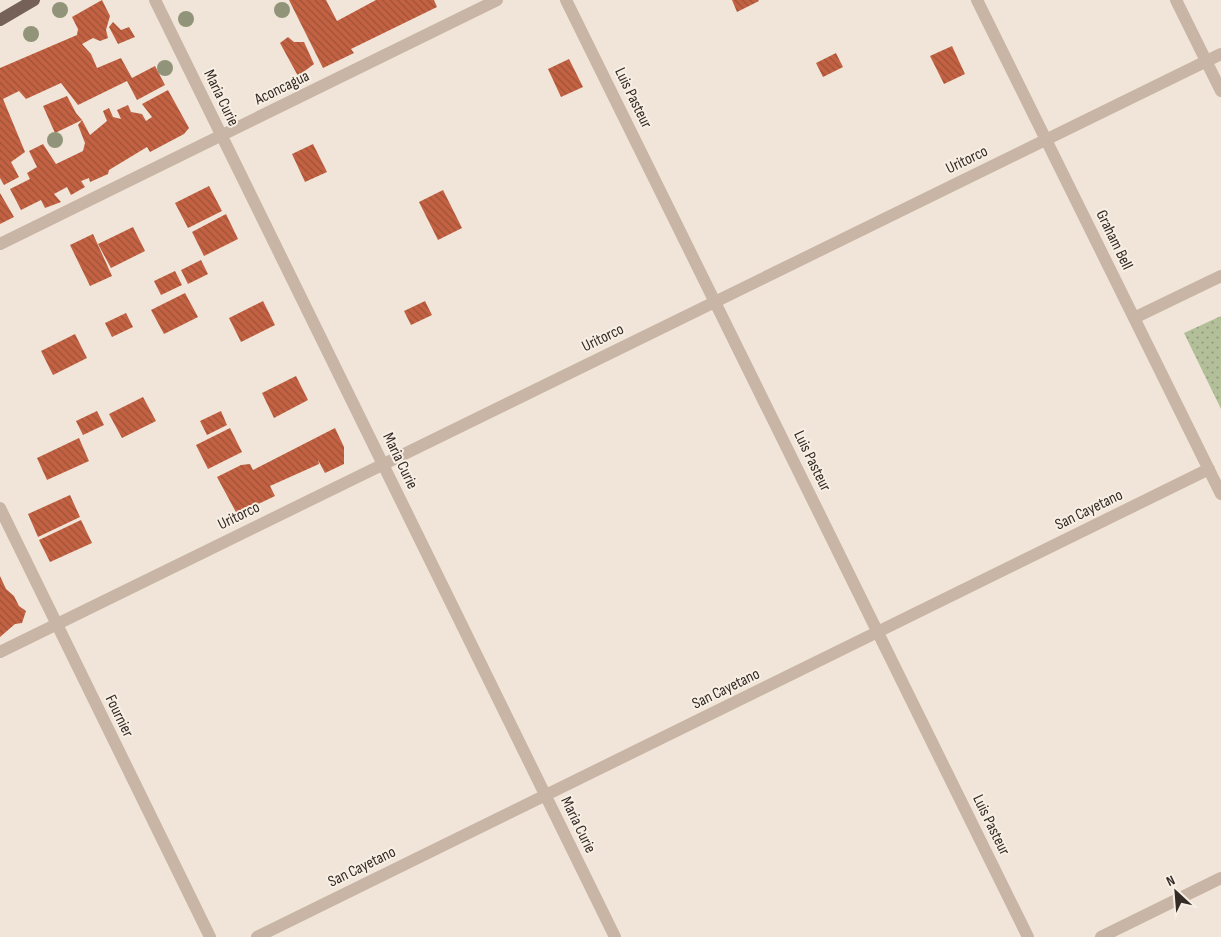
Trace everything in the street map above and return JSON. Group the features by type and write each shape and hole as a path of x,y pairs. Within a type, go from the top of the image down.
{"main road":[{"path":"0,20 34,0"}],"street":[{"name":"Maria Curie","path":"155,0 615,937"},
{"name":"Aconcagua","path":"0,244 497,0"},
{"name":"Luis Pasteur","path":"566,0 1028,937"},
{"name":"Graham Bell","path":"977,0 1221,494"},
{"path":"1176,0 1221,91"},
{"name":"Uritorco","path":"0,652 1221,54"},
{"path":"1134,318 1221,276"},
{"name":"San Cayetano","path":"257,937 1209,469"},
{"name":"Fournier","path":"0,508 210,937"},
{"path":"1101,937 1221,878"}],"green space":[{"path":"1221,316 1221,409 1184,333"}],"building":[{"path":"102,0 110,16 106,30 108,38 100,41 93,38 82,44 91,54 97,68 121,58 132,78 155,66 165,85 137,100 127,81 78,105 61,83 26,99 19,91 3,99 25,152 11,162 19,177 4,185 0,178 0,68 77,35 78,29 72,17"},
{"path":"289,0 326,0 337,21 376,0 434,0 437,7 351,49 354,53 323,68"},
{"path":"732,0 758,0 759,1 737,12"},
{"path":"113,22 121,30 129,27 135,37 118,44 109,27"},
{"path":"288,37 294,42 304,42 314,64 298,76 280,43"},
{"path":"952,46 965,74 944,84 930,56"},
{"path":"836,53 843,67 823,77 816,63"},
{"path":"569,59 583,87 561,97 548,69"},
{"path":"168,90 189,128 184,134 150,152 147,147 109,170 108,174 90,182 89,178 81,181 85,187 71,195 67,187 54,194 61,202 45,208 41,200 21,210 10,189 30,179 27,173 37,167 29,151 43,144 56,164 83,151 85,143 78,125 82,120 90,135 107,121 103,111 109,108 113,117 121,119 117,110 128,105 131,112 142,114 146,121 152,117 142,104"},
{"path":"67,96 82,120 55,133 43,106"},
{"path":"313,144 327,172 305,182 292,154"},
{"path":"209,186 222,211 188,228 175,203"},
{"path":"443,190 462,228 438,240 419,202"},
{"path":"0,193 14,217 0,224"},
{"path":"226,214 238,239 204,256 192,232"},
{"path":"133,227 145,251 111,268 98,244"},
{"path":"93,234 112,276 90,286 70,245"},
{"path":"201,260 208,274 188,284 181,270"},
{"path":"175,271 182,285 161,295 154,281"},
{"path":"185,293 198,317 164,334 151,310"},
{"path":"263,301 275,325 241,342 229,318"},
{"path":"425,301 432,315 411,325 404,311"},
{"path":"126,313 133,327 112,337 105,323"},
{"path":"75,334 87,358 53,375 41,351"},
{"path":"296,376 308,400 274,418 262,393"},
{"path":"143,397 156,421 122,438 109,414"},
{"path":"97,411 104,425 83,435 76,421"},
{"path":"221,411 227,425 207,435 200,421"},
{"path":"230,428 242,452 208,469 196,445"},
{"path":"335,428 344,447 344,464 325,473 318,460 319,464 270,486 275,496 237,514 217,477 241,465 250,464 253,470"},
{"path":"79,438 89,461 47,480 37,458"},
{"path":"70,495 80,517 38,537 28,514"},
{"path":"81,520 92,543 50,562 39,540"},
{"path":"0,576 6,589 14,596 19,606 26,611 22,623 15,624 0,637"}]}
